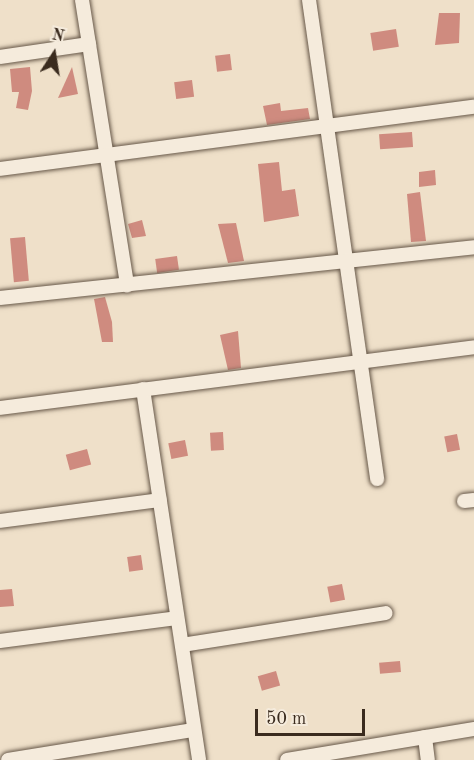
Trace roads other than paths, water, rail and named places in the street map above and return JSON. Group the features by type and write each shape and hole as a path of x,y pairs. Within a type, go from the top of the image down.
{"street":[{"path":"82,0 127,285"},
{"path":"309,0 346,261 364,361 377,479"},
{"path":"0,57 89,44"},
{"path":"0,169 329,129 474,107"},
{"path":"0,298 474,247"},
{"path":"0,408 474,347"},
{"path":"143,389 199,760"},
{"path":"0,521 160,500"},
{"path":"182,645 386,613"},
{"path":"0,641 177,618"},
{"path":"287,760 474,729"},
{"path":"8,760 194,730"},
{"path":"425,737 428,760"}]}
